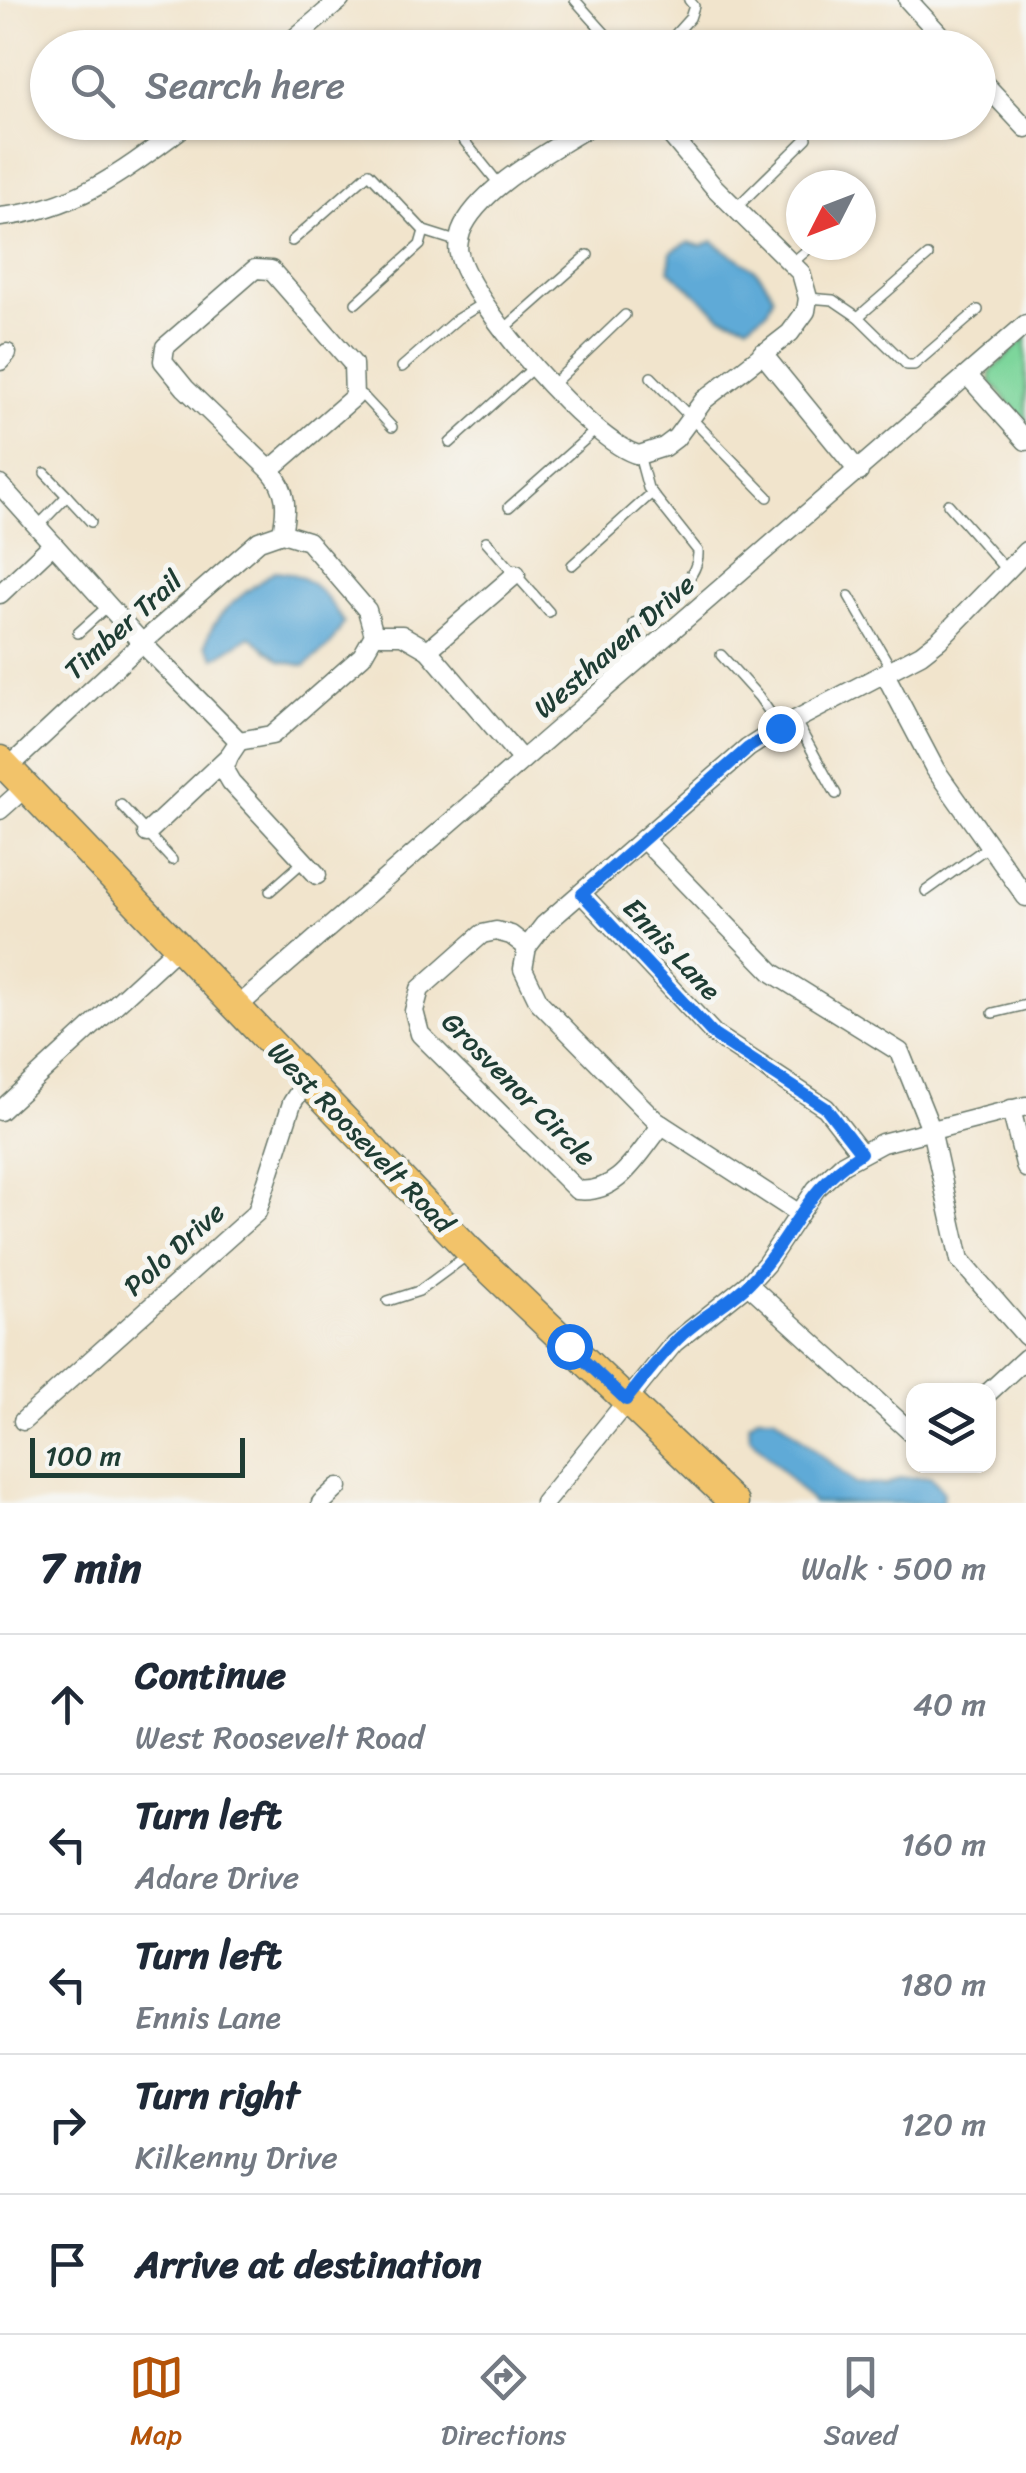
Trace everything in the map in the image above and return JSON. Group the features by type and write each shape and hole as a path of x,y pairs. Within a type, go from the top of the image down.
{"main road":[{"name":"West Roosevelt Road","path":"11,772 472,1252 734,1503"}],"street":[{"path":"305,30 340,0"},
{"path":"908,0 936,30"},
{"path":"996,96 1026,128"},
{"path":"0,217 35,213 80,196 165,140"},
{"path":"563,140 500,186 472,214 459,242 459,254 503,330 534,366 597,428 625,452 639,456 676,438 704,400 800,323 808,298 801,273 734,209 674,140"},
{"path":"147,832 234,749 272,734 362,656 374,635 367,610 308,541 282,533 288,505 279,481 184,388 164,362 166,347 254,269 271,270 353,364 354,396 270,470"},
{"name":"Westhaven Drive","path":"236,1008 1026,324"},
{"path":"762,353 859,472"},
{"path":"968,376 1026,441"},
{"path":"0,485 234,749"},
{"name":"Timber Trail","path":"0,810 11,772 142,643 259,542 282,533"},
{"path":"0,594 54,544"},
{"path":"798,1212 640,1108 539,1002 523,969 527,946 544,925 748,748 939,640 1026,552"},
{"path":"428,650 516,574"},
{"path":"374,635 402,635 428,650 522,760"},
{"path":"888,672 935,769 1025,892"},
{"path":"234,749 224,770 310,868"},
{"path":"644,839 772,973 900,1052 931,1129 960,1260 1026,1336"},
{"name":"Ennis Lane","path":"582,894 714,1035 826,1108 861,1153"},
{"name":"Grosvenor Circle","path":"527,946 496,931 482,934 420,989 414,1011 420,1034 577,1190 593,1192 622,1176 662,1126"},
{"path":"0,1111 178,947"},
{"name":"Polo Drive","path":"22,1420 257,1212 292,1103 306,1080"},
{"path":"544,1503 674,1342 748,1284 824,1181 861,1153 882,1143 1018,1108 1026,1168"},
{"path":"748,1284 906,1428"},
{"path":"996,1385 1026,1358"},
{"path":"321,1503 338,1487"}],"lane":[{"path":"575,0 602,30"},
{"path":"679,30 694,6 689,0"},
{"path":"463,140 500,186"},
{"path":"680,148 689,140"},
{"path":"734,209 805,140"},
{"path":"292,241 369,173 424,231 459,242"},
{"path":"356,302 420,245 424,231"},
{"path":"503,330 588,256"},
{"path":"858,316 928,256"},
{"path":"792,263 795,260"},
{"path":"808,298 833,300 858,316 901,362 914,365 978,310"},
{"path":"402,367 457,318 485,302"},
{"path":"552,385 626,315"},
{"path":"450,443 534,366"},
{"path":"650,377 768,497"},
{"path":"354,391 392,428"},
{"path":"509,507 597,428"},
{"path":"634,624 685,582 699,561 698,551 652,493 639,456"},
{"path":"44,473 91,522"},
{"path":"572,565 652,493"},
{"path":"38,526 67,496"},
{"path":"948,504 1007,571"},
{"path":"486,540 549,612"},
{"path":"850,596 888,672"},
{"path":"78,633 108,605"},
{"path":"722,655 787,724 836,794"},
{"path":"121,805 172,860"},
{"path":"926,890 990,846"},
{"path":"270,891 310,868"},
{"path":"993,1012 1026,1005"},
{"path":"388,1301 419,1290 472,1252"}],"green space":[{"path":"1026,337 1026,423 991,382 990,372"}],"water":[{"path":"713,241 754,269 773,297 767,311 748,324 721,316 669,270 671,252 688,242 701,246"},
{"path":"274,571 307,581 331,603 344,623 330,645 305,666 281,661 250,636 215,658 206,645 216,622 233,603"},
{"path":"758,1416 775,1416 855,1484 885,1485 900,1478 931,1477 943,1491 942,1503 813,1503 750,1437 749,1424"}],"route":[{"path":"569,1346 626,1400 674,1342 748,1284 816,1190 861,1153 826,1108 714,1035 582,894 748,748 780,728"}]}
